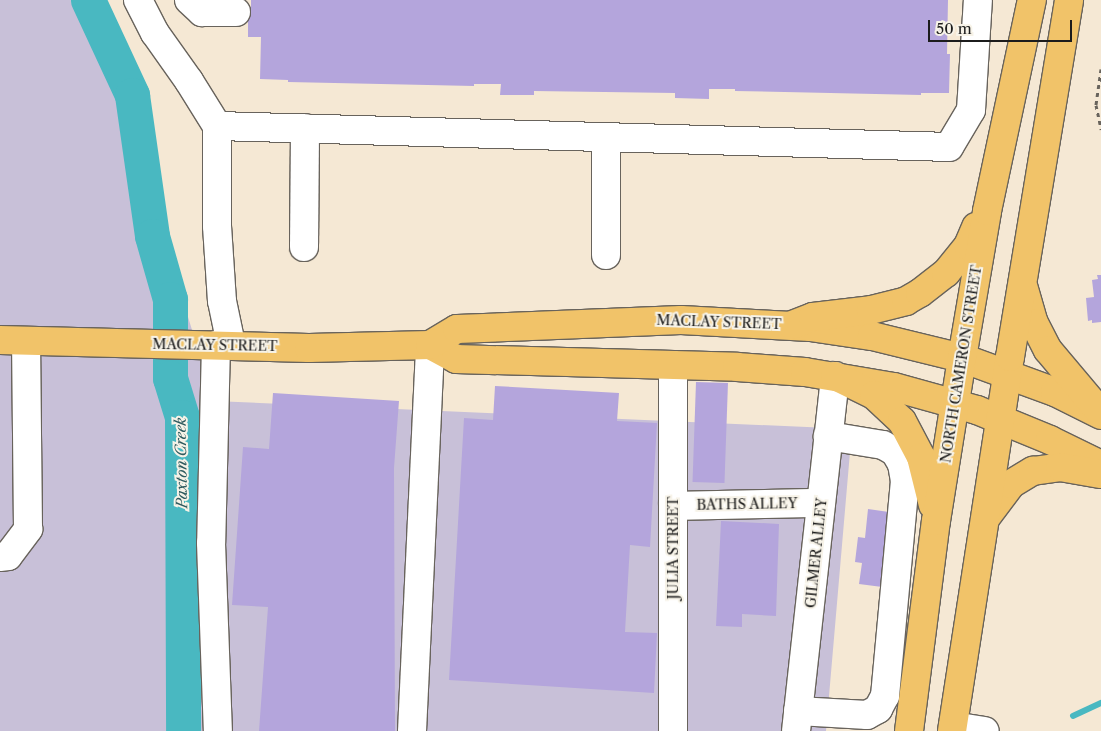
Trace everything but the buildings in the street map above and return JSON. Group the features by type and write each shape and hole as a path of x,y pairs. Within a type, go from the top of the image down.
{"main road":[{"name":"NORTH CAMERON STREET","path":"909,731 936,521 954,403 987,211 1032,0"},
{"path":"952,728 1022,279 1069,0"},
{"path":"792,325 813,317 889,307 920,293 959,260 987,211"},
{"path":"1022,279 1032,316 1045,344 1101,414"},
{"name":"MACLAY STREET","path":"13,340 309,348 430,345 457,329 636,320 738,321 792,325 872,336 962,358 1055,392 1101,414"},
{"name":"MACLAY STREET","path":"430,345 456,359 770,368 835,376 894,387 1000,418 1101,465"},
{"path":"835,376 874,395 902,421 921,457 936,521"},
{"path":"984,522 994,505 1011,484 1033,471 1060,467 1101,474"}],"street":[{"path":"138,0 155,32 217,126 217,226 224,345 211,543 218,731"},
{"path":"189,0 202,12 236,12"},
{"path":"217,126 949,147 971,110 978,0"},
{"path":"304,248 305,128"},
{"path":"606,137 606,255"},
{"path":"0,557 8,556 28,529 13,340"},
{"path":"412,731 430,345"},
{"name":"JULIA STREET","path":"673,365 673,731"},
{"name":"GILMER ALLEY","path":"797,721 835,376"},
{"path":"797,721 867,715 878,709 885,696 905,481 902,464 895,452 883,445 828,436"},
{"name":"BATHS ALLEY","path":"673,506 821,504"},
{"path":"952,728 985,731"}],"path":[{"path":"1101,69 1096,105 1101,129"}],"shaded area":[{"path":"0,0 90,0 214,401 852,429 826,731 0,731"}],"waterway":[{"name":"Paxton Creek","path":"88,0 132,95 152,236 170,299 170,378 182,417 183,731"},
{"path":"1073,716 1101,703"}]}
